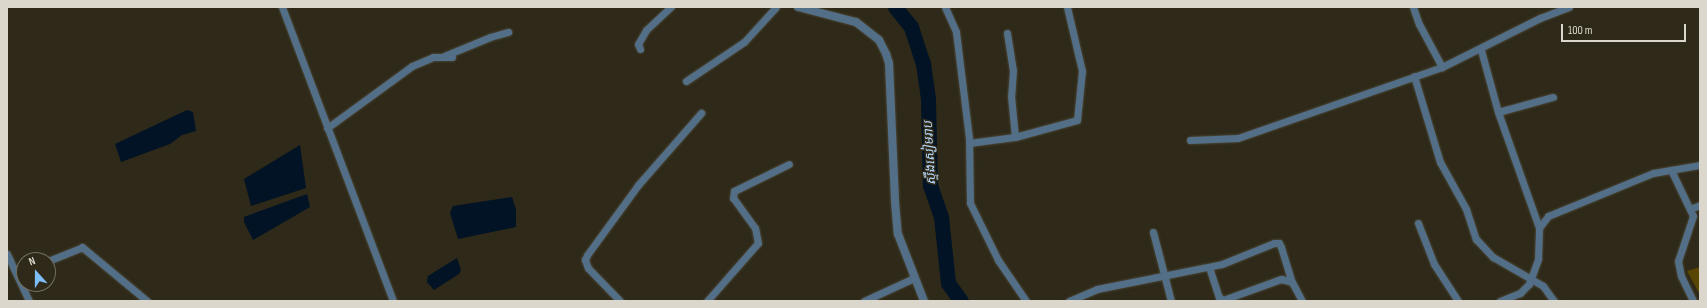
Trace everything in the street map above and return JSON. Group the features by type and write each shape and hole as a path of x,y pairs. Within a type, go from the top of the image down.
{"street":[{"path":"282,7 393,301"},
{"path":"640,49 638,44 646,30 671,7"},
{"path":"686,81 744,42 776,7"},
{"path":"798,7 856,22 879,40 886,54 889,63 894,202 898,234 924,301"},
{"path":"945,7 956,32 969,143 970,203 998,260 1026,301"},
{"path":"969,143 1015,137 1077,120 1082,71 1067,7"},
{"path":"1413,7 1441,65"},
{"path":"1190,140 1238,138 1434,69 1480,50 1540,18 1569,7"},
{"path":"444,56 490,37 508,32"},
{"path":"1007,33 1013,70 1011,96 1015,137"},
{"path":"1480,50 1498,112 1539,228 1537,262 1533,277 1520,293 1500,301"},
{"path":"327,128 412,66 433,57 452,57"},
{"path":"1414,76 1440,162 1466,209 1476,239 1493,257 1533,277 1543,286 1554,301"},
{"path":"1498,112 1553,97"},
{"path":"620,301 588,268 585,260 587,255 638,185 701,113"},
{"path":"707,301 758,243 755,228 733,198 734,191 789,164"},
{"path":"1539,228 1548,216 1653,173 1700,165"},
{"path":"1671,170 1693,218 1678,261 1681,276 1693,301"},
{"path":"1690,209 1700,205"},
{"path":"1418,223 1434,264 1458,301"},
{"path":"1153,232 1163,277 1171,301"},
{"path":"1070,301 1098,289 1209,267 1279,243 1292,282 1302,301"},
{"path":"56,258 82,247 148,301"},
{"path":"7,254 16,267"},
{"path":"1209,267 1219,297 1223,300 1281,279 1292,282"},
{"path":"864,301 914,278"}],"shaded area":[{"path":"1700,267 1700,295 1687,271"}],"water":[{"path":"187,110 193,112 196,131 182,135 170,144 121,162 115,144"},
{"path":"300,145 306,188 251,206 244,179"},
{"path":"307,194 310,207 253,240 244,222 244,217"},
{"path":"512,197 516,209 516,227 458,239 450,213 453,206"},
{"path":"457,258 461,270 459,274 434,290 427,282 428,276"}],"waterway":[{"name":"ស្ទឹងសៀមរាប","path":"895,7 911,27 923,63 928,100 930,185 941,217 948,283 961,301"}]}
